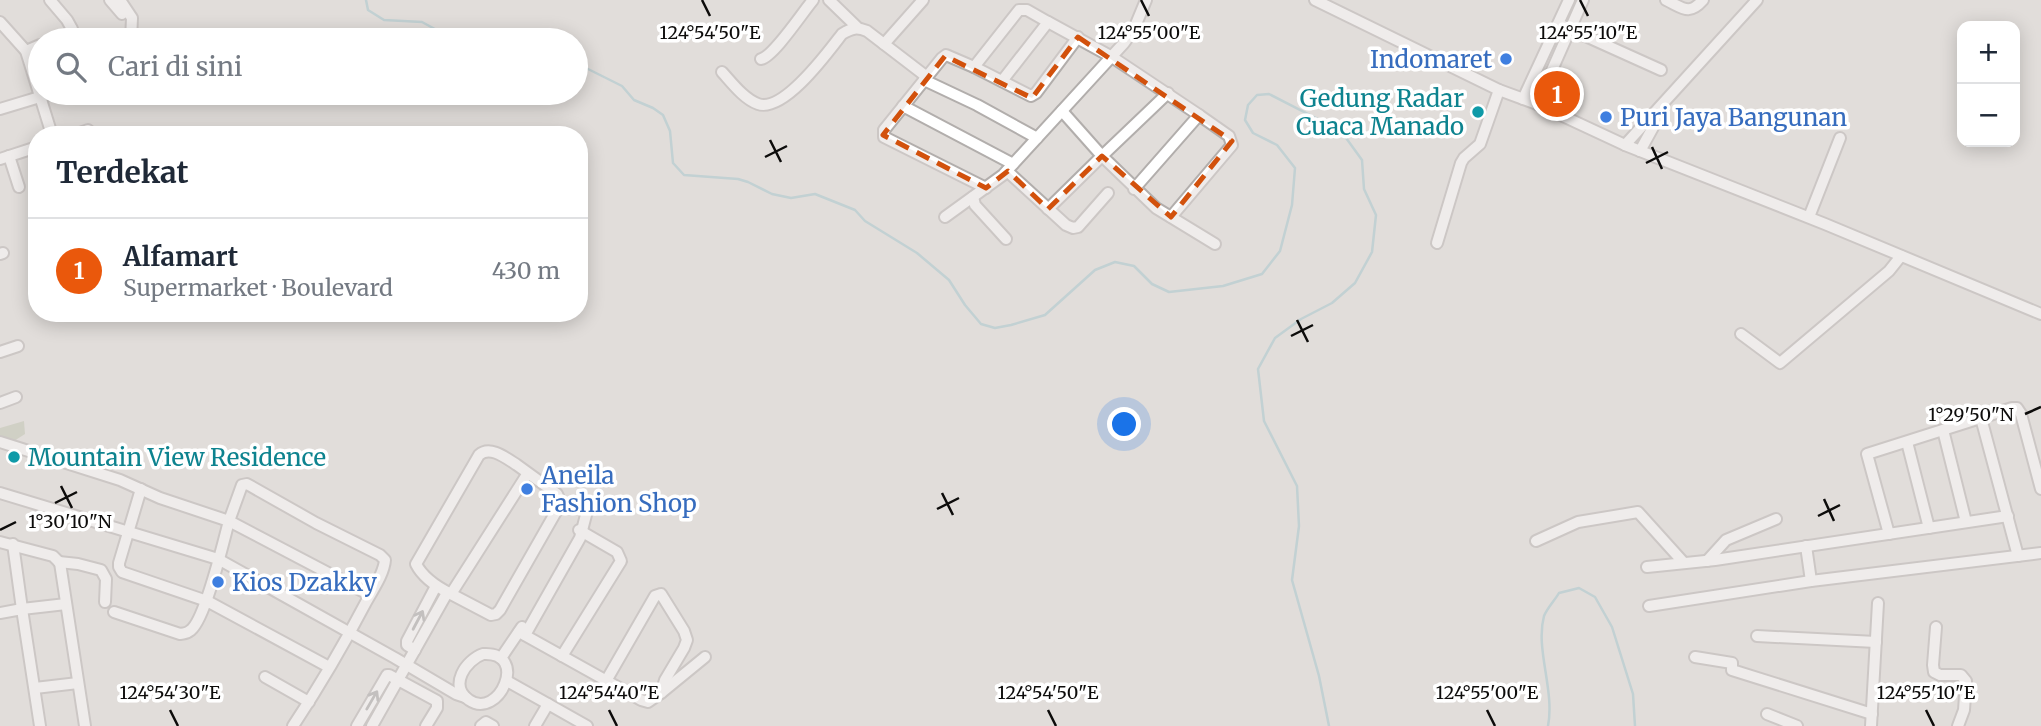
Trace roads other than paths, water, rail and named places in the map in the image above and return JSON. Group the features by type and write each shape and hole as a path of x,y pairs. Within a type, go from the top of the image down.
{"street":[{"path":"50,0 71,28"},
{"path":"110,0 131,23"},
{"path":"120,0 130,13 131,28"},
{"path":"761,59 774,50 813,0"},
{"path":"829,0 858,28 867,31 926,78 1037,138"},
{"path":"884,44 923,0"},
{"path":"945,217 986,188 1037,138 1112,57 1134,29 1146,0"},
{"path":"1315,0 1499,90 1537,104 1625,145 2041,314"},
{"path":"1523,99 1569,0"},
{"path":"1537,104 1583,0"},
{"path":"1667,0 1691,10 1703,0"},
{"path":"1625,145 1757,0"},
{"path":"974,67 1018,11 1027,10 1112,57 1229,136 1232,145 1171,216"},
{"path":"0,22 26,51 28,57"},
{"path":"1002,81 1048,22"},
{"path":"1559,23 1661,70"},
{"path":"722,72 757,104 770,104 789,94 842,34 858,28"},
{"path":"986,188 884,136 884,130 946,55 1032,96 1077,37"},
{"path":"1437,243 1461,163 1480,144 1499,90"},
{"path":"1048,209 1168,93"},
{"path":"1640,150 1670,96"},
{"path":"0,109 28,101"},
{"path":"43,105 49,126"},
{"path":"903,106 1010,167 1048,209 1073,229 1078,227 1108,193"},
{"path":"1062,111 1134,189 1156,208 1215,244"},
{"path":"1134,189 1199,115"},
{"path":"1809,218 1840,138"},
{"path":"19,187 4,158 28,150"},
{"path":"974,197 975,205 1006,239"},
{"path":"1741,334 1780,363 1889,271 1901,256"},
{"path":"0,352 18,346"},
{"path":"0,402 16,397"},
{"path":"1889,534 1867,454 2012,408 2017,408 2021,414 2041,489"},
{"path":"1981,418 2018,556"},
{"path":"1943,430 1966,522"},
{"path":"0,442 86,468 160,498 229,521 370,595"},
{"path":"1907,442 1929,528"},
{"path":"490,451 510,461 557,494 561,503 496,614 491,615 436,586 417,567 417,560 481,453 490,451"},
{"path":"372,726 449,593 528,474"},
{"path":"114,612 180,634 185,634 194,627 207,601 239,488 244,484 383,557 385,563 370,595 293,726"},
{"path":"141,489 119,563 122,572 207,601 329,667"},
{"path":"0,493 218,559 474,703 486,703 498,694 507,681 507,669 501,658 493,654 483,654 470,660 460,678 465,697"},
{"path":"501,658 522,634 568,546 581,530 587,511 577,501"},
{"path":"1536,541 1578,522 1638,512 1684,563"},
{"path":"1647,566 1707,561 2008,516"},
{"path":"1707,561 1726,540 1776,519"},
{"path":"562,656 621,561 617,552 581,530"},
{"path":"0,542 53,556 59,562 85,726"},
{"path":"13,544 40,726"},
{"path":"1806,546 1811,581"},
{"path":"1649,606 1811,581 2041,553"},
{"path":"59,562 101,570 107,586 104,603"},
{"path":"415,650 407,645 407,641 436,586"},
{"path":"606,681 659,593 664,597 687,640 665,680 661,693"},
{"path":"1871,726 1878,603"},
{"path":"0,613 66,604"},
{"path":"1936,627 1934,672 1940,675 1961,675 1966,681 1964,710 1958,726"},
{"path":"522,634 645,702 652,700 705,657"},
{"path":"1758,636 1876,642"},
{"path":"1695,657 1732,663 1732,670 1739,673 1872,714"},
{"path":"357,726 387,675 437,701 437,708 426,726"},
{"path":"265,677 309,702"},
{"path":"507,681 587,726"},
{"path":"35,688 78,683"},
{"path":"535,726 548,704"},
{"path":"1767,714 1797,726"},
{"path":"481,726 485,722 493,726"}],"waterway":[{"path":"366,0 368,10 384,20 422,22 433,28"},
{"path":"588,69 622,86 634,100 663,115 670,131 673,163 684,175 738,179 772,194 791,198 815,194 855,210 865,221 917,253 949,280 981,324 995,328 1045,315 1095,270 1115,262 1134,266 1152,284 1169,292 1223,286 1262,274 1280,251 1292,205 1295,168 1277,145 1253,133 1245,120 1248,105 1257,95 1269,94 1341,131 1362,160 1364,189 1376,215 1372,252 1355,283 1332,303 1301,319 1275,338 1258,369 1264,421 1297,486 1299,526 1292,580 1319,676 1329,726"},
{"path":"1548,726 1549,698 1542,642 1544,616 1559,593 1579,588 1595,597 1612,627 1633,694 1635,726"}],"place":[{"name":"Indomaret","path":"1506,59"},
{"name":"Alfamart","path":"1557,94"},
{"name":"Gedung Radar Cuaca Manado","path":"1478,112"},
{"name":"Puri Jaya Bangunan","path":"1606,117"},
{"name":"Mountain View Residence","path":"14,457"},
{"name":"Aneila Fashion Shop","path":"527,489"},
{"name":"Kios Dzakky","path":"218,582"}]}
